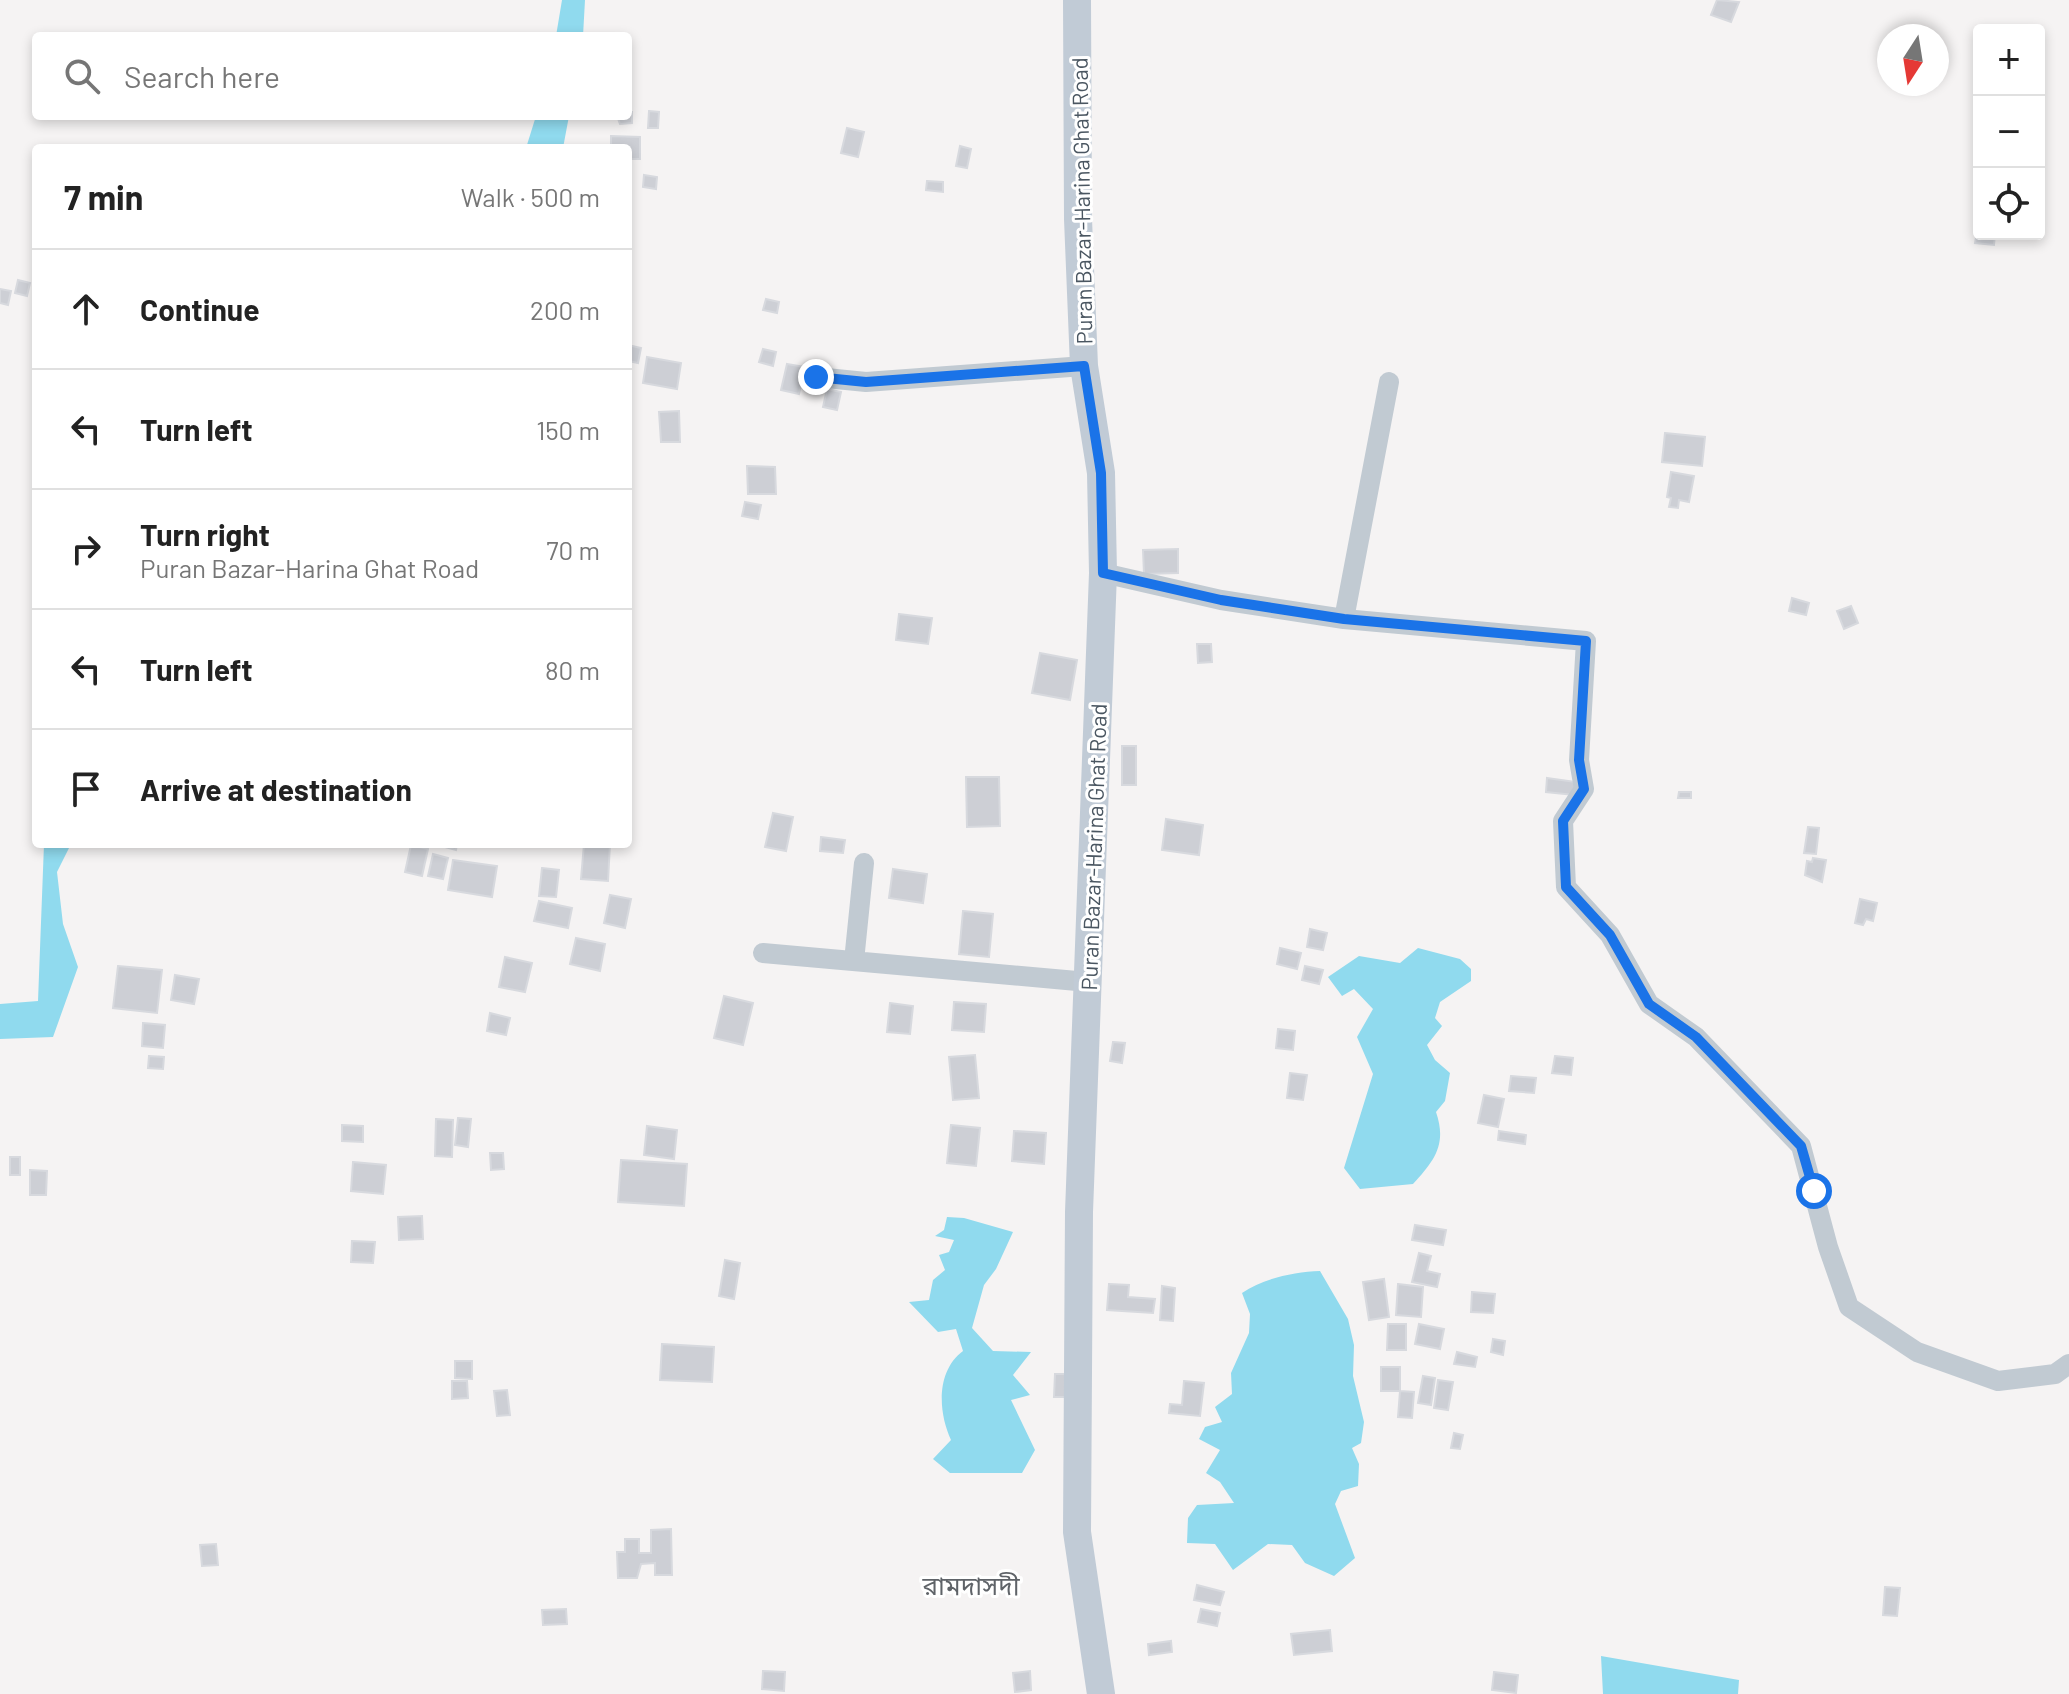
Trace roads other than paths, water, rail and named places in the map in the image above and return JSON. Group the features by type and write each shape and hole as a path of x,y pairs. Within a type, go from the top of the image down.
{"main road":[{"name":"Puran Bazar-Harina Ghat Road","path":"1077,0 1078,219 1084,366 1101,473 1103,573 1079,1212 1077,1532 1101,1694"}],"street":[{"path":"816,377 866,382 1084,366"},
{"path":"1344,619 1389,382"},
{"path":"1103,573 1221,600 1344,619 1586,641 1579,760 1584,789 1563,821 1566,887 1610,935 1649,1004 1696,1037 1801,1146 1828,1247 1849,1307 1917,1352 1998,1381 2055,1374 2069,1364"},
{"path":"854,961 864,863"},
{"path":"763,953 1088,982"}],"water":[{"path":"562,0 585,0 583,32 557,32"},
{"path":"535,120 568,120 564,144 527,144"},
{"path":"44,848 69,848 57,872 63,924 78,967 53,1037 0,1039 0,1004 38,1001"},
{"path":"1418,948 1460,959 1471,969 1471,981 1440,1002 1435,1018 1442,1026 1427,1045 1435,1060 1450,1073 1445,1101 1436,1112 1439,1143 1433,1159 1413,1184 1360,1189 1344,1168 1373,1074 1357,1037 1373,1009 1354,989 1342,996 1328,977 1359,956 1400,963"},
{"path":"947,1217 964,1218 1013,1232 996,1269 984,1285 972,1328 993,1351 1031,1352 1013,1375 1030,1395 1011,1400 1035,1450 1022,1473 950,1473 933,1459 951,1440 944,1417 942,1392 948,1369 963,1351 956,1329 938,1332 909,1302 929,1300 933,1280 945,1270 939,1255 949,1252 954,1240 935,1236 944,1230"},
{"path":"1320,1271 1348,1319 1354,1345 1353,1376 1364,1422 1361,1443 1352,1448 1359,1464 1358,1486 1341,1491 1335,1504 1355,1558 1334,1576 1305,1563 1292,1545 1268,1544 1233,1570 1215,1544 1187,1543 1188,1518 1197,1505 1234,1503 1220,1482 1206,1473 1220,1450 1199,1439 1205,1427 1222,1422 1215,1407 1232,1394 1231,1373 1249,1333 1250,1314 1242,1293 1280,1277"},
{"path":"1601,1656 1739,1680 1738,1694 1603,1694"}],"district":[{"name":"রামদাসদী","path":"971,1584"}]}
